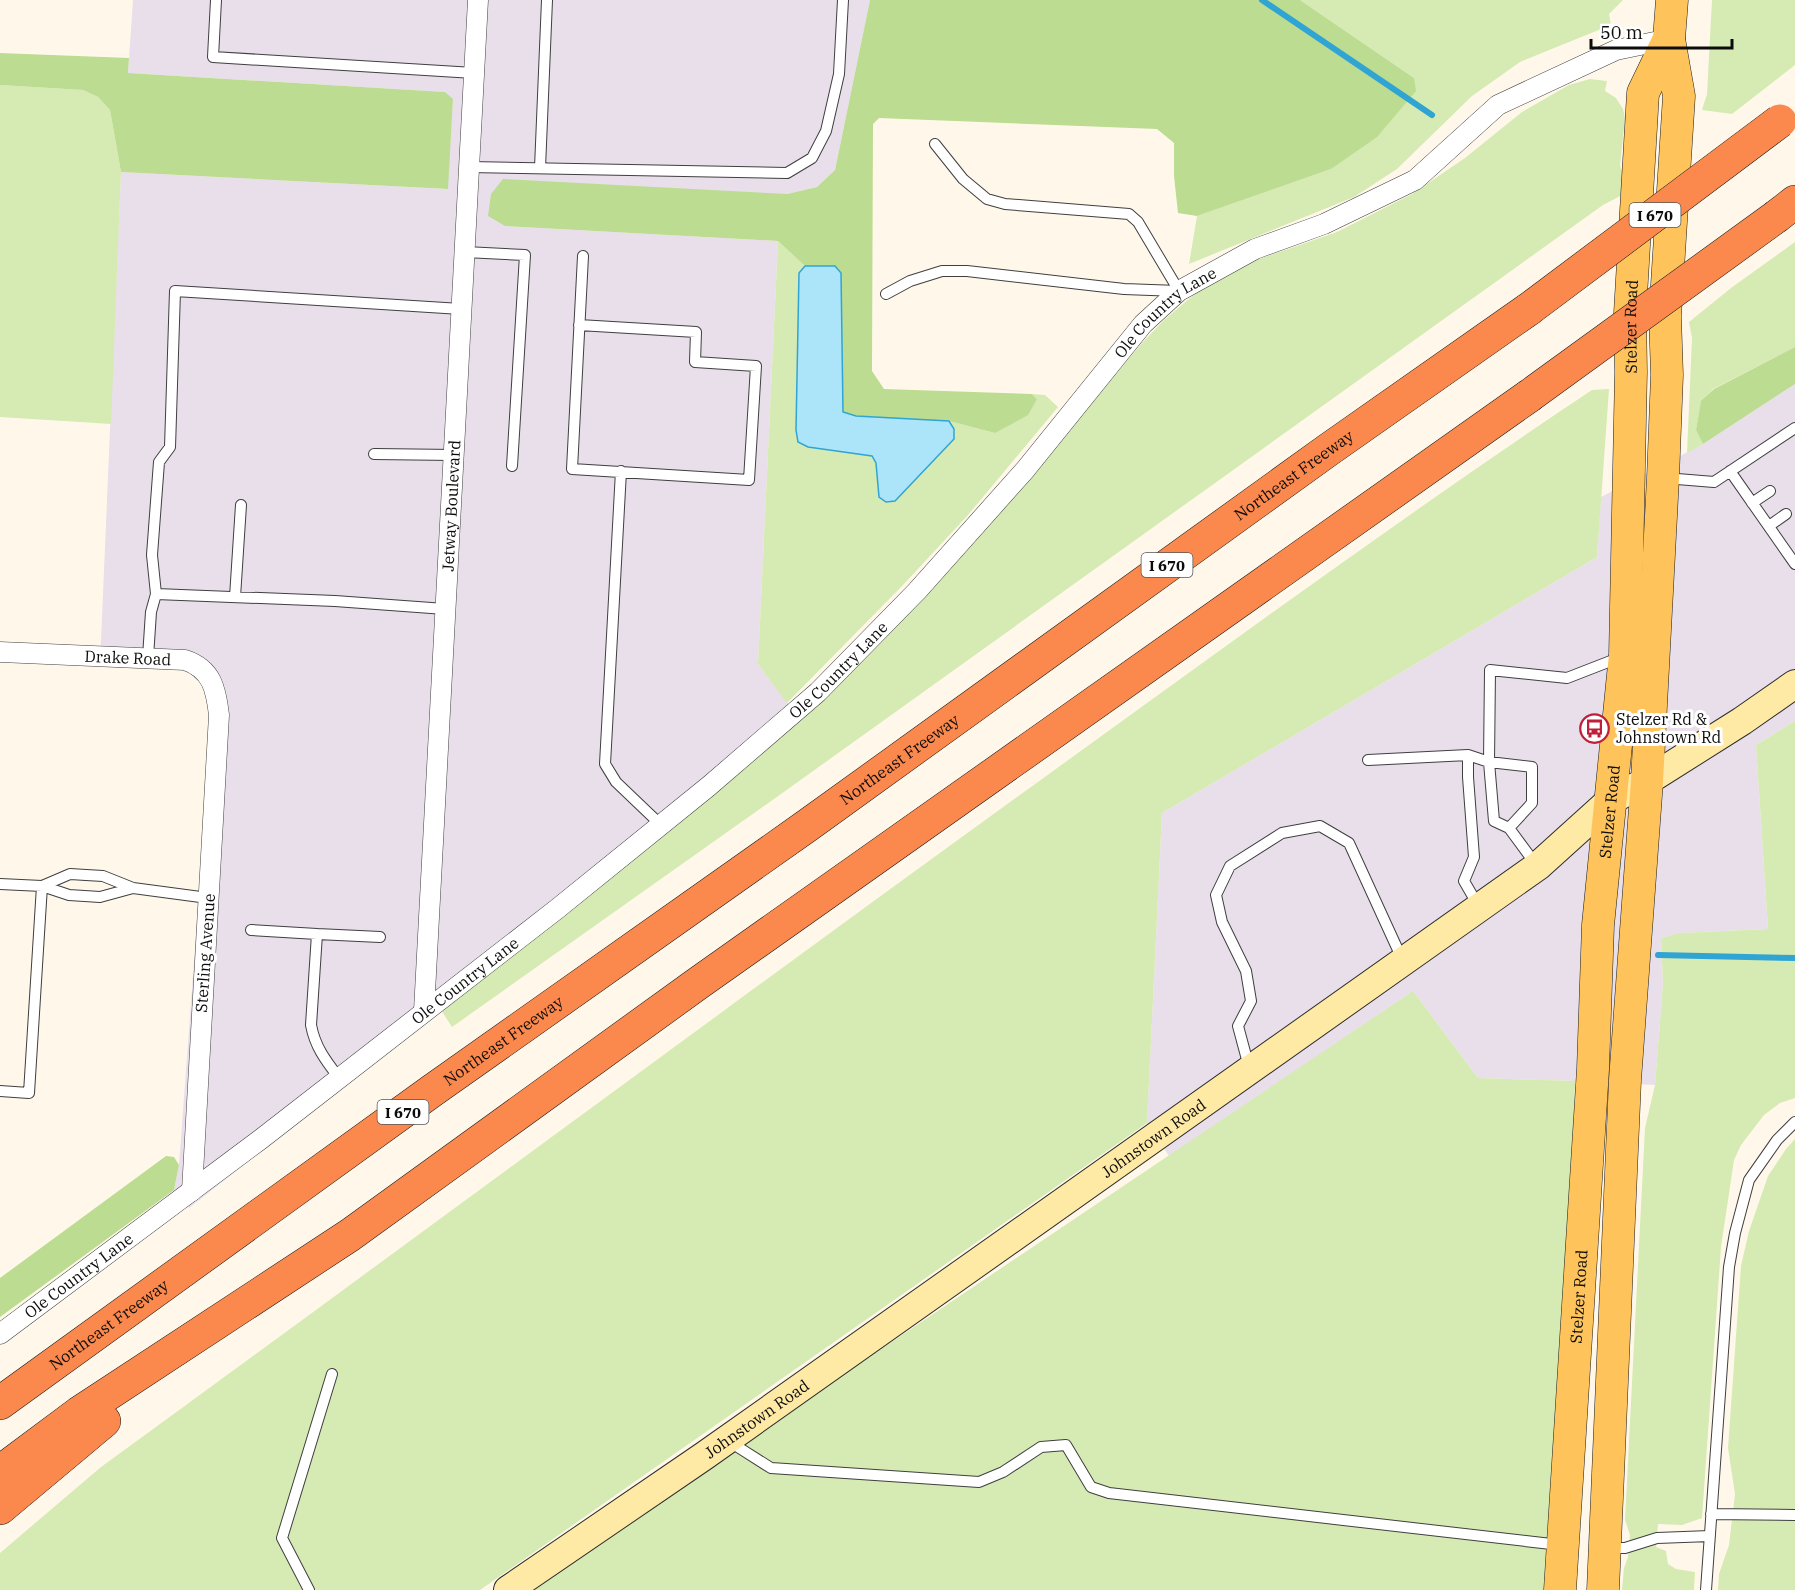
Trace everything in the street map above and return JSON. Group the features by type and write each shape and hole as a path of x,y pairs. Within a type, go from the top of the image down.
{"highway":[{"name":"Northeast Freeway","path":"0,1403 442,1083 818,818 1318,457 1529,309 1788,116"},
{"path":"0,1508 92,1431 350,1235 697,984 1529,396 1786,209"},
{"path":"0,1472 79,1413 350,1235"}],"main road":[{"name":"Stelzer Road","path":"1603,1590 1625,1080 1647,781 1663,478 1667,375 1665,316 1679,96 1669,39 1671,0"},
{"name":"Stelzer Road","path":"1560,1590 1593,1069 1598,925 1625,656 1631,372 1630,313 1643,93 1669,39"},
{"name":"Johnstown Road","path":"508,1590 727,1440 1538,866 1611,800 1647,781 1742,721 1795,684"}],"street":[{"name":"Jetway Boulevard","path":"424,1011 478,0"},
{"name":"Ole Country Lane","path":"0,1334 261,1139 557,909 709,786 818,692 917,591 1025,470 1143,324 1179,291 1255,249 1324,224 1415,180 1498,105 1617,50 1669,39"},
{"name":"Drake Road","path":"0,652 185,660 198,664 206,674 216,691 219,715"},
{"name":"Sterling Avenue","path":"192,1191 219,715"}],"lane":[{"path":"216,0 213,57 474,73"},
{"path":"540,168 547,0"},
{"path":"469,167 787,173 812,158 826,131 839,74 843,0"},
{"path":"935,144 963,179 987,199 1005,204 1128,214 1138,222 1179,291"},
{"path":"465,252 525,255 512,466"},
{"path":"579,326 696,332 695,362 756,366 749,480 572,469 579,326 583,256"},
{"path":"886,294 910,281 942,271 995,273 1036,280 1124,289 1179,291"},
{"path":"148,657 151,612 156,594 152,555 159,462 170,447 175,291 461,309"},
{"path":"1663,478 1714,482 1794,431"},
{"path":"374,454 454,455"},
{"path":"621,471 605,764 616,782 661,825"},
{"path":"1730,471 1769,526 1790,547 1795,564"},
{"path":"1752,502 1770,491"},
{"path":"235,597 241,505"},
{"path":"1769,526 1786,514"},
{"path":"156,594 446,609"},
{"path":"1538,866 1509,828 1494,821 1489,762 1490,670 1567,678 1625,656"},
{"path":"1468,755 1474,857 1464,881 1479,908"},
{"path":"1368,760 1468,755 1489,762 1532,767 1532,803 1509,828"},
{"path":"1250,1070 1238,1026 1251,1001 1246,971 1222,922 1216,895 1230,866 1282,833 1320,826 1349,843 1404,961"},
{"path":"42,886 70,874 103,876 133,888 208,898"},
{"path":"0,884 42,886 69,895 100,897 133,888"},
{"path":"0,1091 29,1092 42,886"},
{"path":"251,930 380,937"},
{"path":"317,934 311,1025 313,1038 321,1055 339,1078"},
{"path":"1706,1590 1729,1267 1735,1233 1749,1180 1777,1140 1795,1122"},
{"path":"309,1590 282,1538 332,1374"},
{"path":"727,1440 771,1468 979,1482 1004,1472 1041,1447 1066,1445 1091,1486 1109,1492 1563,1546"},
{"path":"1711,1514 1795,1515"},
{"path":"1604,1548 1625,1548 1657,1538 1710,1536"}],"shaded area":[{"path":"133,0 870,0 835,170 817,187 787,194 505,226 778,241 758,664 800,719 656,842 189,1208 174,1190 179,1165 210,745 210,714 202,685 188,672 165,666 100,664 121,172 447,189 453,100 445,92 128,73"},
{"path":"1795,384 1795,721 1756,745 1768,929 1679,933 1661,938 1663,984 1655,1085 1478,1078 1413,991 1169,1156 1147,1123 1162,813 1597,557 1601,497 1703,444"}],"green space":[{"path":"870,0 1300,0 1414,78 1416,91 1377,137 1331,169 1197,216 1178,213 1174,176 1174,143 1157,129 879,118 873,124 872,371 884,389 1032,394 1037,399 1028,415 995,433 949,421 856,416 843,412 835,266 805,266 778,241 505,226 488,216 491,194 503,179 787,194 817,187 835,170"},
{"path":"1300,0 1623,0 1609,14 1611,25 1520,62 1472,96 1397,169 1354,197 1189,264 1197,216 1331,169 1414,78"},
{"path":"1712,0 1795,0 1795,65 1732,114 1702,110 1707,94"},
{"path":"0,53 129,58 128,73 445,92 453,99 448,189 121,172 110,110 98,97 83,90 0,85"},
{"path":"1590,79 1607,81 1605,91 1616,98 1623,109 1625,118 1620,166 1625,176 1624,194 1603,205 452,1027 441,1010 656,842 800,719 1023,486 1142,343 1190,298 1212,282 1256,260 1337,232 1412,194 1465,158 1522,112 1569,85"},
{"path":"0,85 83,90 98,97 110,110 121,172 111,424 0,417"},
{"path":"778,241 805,266 799,274 796,430 798,442 808,447 872,456 876,463 879,496 954,429 949,421 995,433 1037,399 1032,394 1045,395 1058,407 968,515 787,703 758,664"},
{"path":"1795,242 1795,347 1713,389 1701,402 1696,430 1703,444 1687,453 1692,338 1689,322 1731,288"},
{"path":"1795,347 1795,384 1703,444 1696,430 1701,401 1714,389"},
{"path":"1609,389 1597,557 1162,813 1147,1123 480,1590 0,1590 0,1553 101,1467 828,934 1330,571 1592,390"},
{"path":"1795,721 1795,1098 1780,1103 1764,1115 1741,1145 1734,1160 1721,1247 1702,1518 1682,1525 1658,1524 1656,1547 1666,1551 1668,1564 1676,1569 1695,1572 1694,1590 1622,1590 1630,1535 1625,1520 1645,1128 1655,1085 1663,984 1661,938 1679,933 1768,929 1756,745"},
{"path":"1413,991 1478,1078 1575,1081 1569,1308 1552,1590 523,1590"},
{"path":"1795,1139 1795,1590 1718,1590 1719,1574 1729,1545 1735,1494 1728,1448 1741,1266 1749,1231 1768,1176"},
{"path":"166,1156 174,1157 179,1165 174,1190 0,1317 0,1278"}],"water":[{"path":"805,266 835,266 841,273 843,412 856,416 949,421 954,429 954,439 895,501 886,502 879,497 876,463 872,456 808,447 798,442 796,430 799,273"}],"waterway":[{"path":"1262,0 1432,115"},
{"path":"1658,955 1795,958"}],"place":[{"name":"Stelzer Rd & Johnstown Rd","path":"1595,728"}]}
